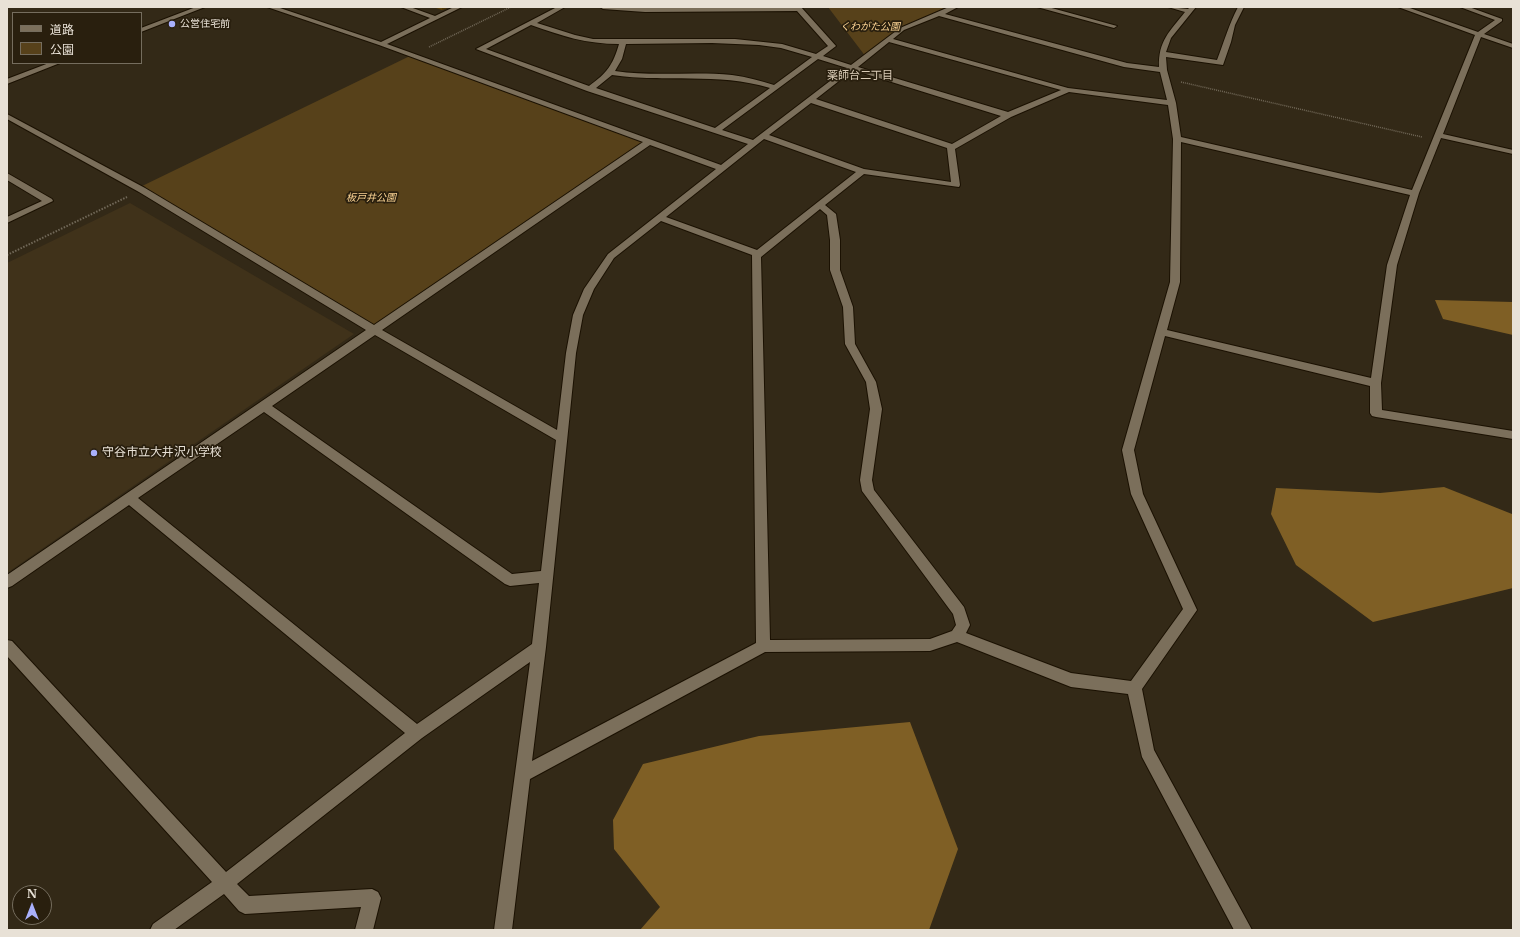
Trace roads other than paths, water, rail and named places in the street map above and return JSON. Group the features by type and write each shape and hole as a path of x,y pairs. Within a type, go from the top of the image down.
{"street":[{"path":"142,30 202,7"},
{"path":"270,7 381,44 722,168"},
{"path":"404,7 435,18"},
{"path":"381,44 459,7"},
{"path":"562,7 480,49 590,89 718,130 755,144"},
{"path":"604,7 645,10 798,8 832,46 718,130"},
{"path":"503,930 539,647 571,353 578,315 589,289 611,256 851,68 902,29 955,7"},
{"path":"1040,7 1114,26"},
{"path":"1171,7 1191,9"},
{"path":"1162,54 1220,63 1232,26 1241,7"},
{"path":"1401,7 1513,46"},
{"path":"1463,7 1500,20 1478,34 1415,193 1392,265 1376,383 1376,413 1513,435"},
{"path":"1473,11 1480,7"},
{"path":"1191,9 1168,38 1162,54 1164,74 1172,103 1177,139 1175,282 1128,450 1137,494 1190,610 1134,688 1147,752 1243,930"},
{"path":"938,14 1164,74"},
{"path":"531,23 573,37 593,41 722,41 762,43 787,47 819,56 851,68 1008,115"},
{"path":"888,40 1068,90 1172,103"},
{"path":"590,89 610,75 619,58 623,42"},
{"path":"7,82 53,64"},
{"path":"611,72 630,76 728,77 776,88"},
{"path":"763,136 862,171 956,185 951,148 1008,115 1068,90"},
{"path":"810,100 953,147"},
{"path":"7,116 142,190 374,330 561,438"},
{"path":"1437,138 1513,152"},
{"path":"1177,139 1415,193"},
{"path":"7,582 648,142"},
{"path":"763,646 756,256 862,171"},
{"path":"7,176 49,201 7,220"},
{"path":"820,204 831,214 835,240 834,270 848,308 850,344 871,382 876,409 866,480 868,491 959,611 963,624 957,636"},
{"path":"659,217 758,254"},
{"path":"1161,332 1376,383"},
{"path":"264,406 510,580 547,576"},
{"path":"129,498 417,732"},
{"path":"524,774 763,646 930,645 957,636 1071,680 1134,688"},
{"path":"7,646 245,905 372,898 364,930"},
{"path":"159,930 225,883 417,732 539,647"}],"place":[{"name":"公営住宅前","path":"172,24"},
{"name":"守谷市立大井沢小学校","path":"94,453"}],"district":[{"name":"薬師台二丁目","path":"860,76"}],"park label":[{"name":"くわがた公園","path":"870,27"},
{"name":"板戸井公園","path":"371,198"}]}
